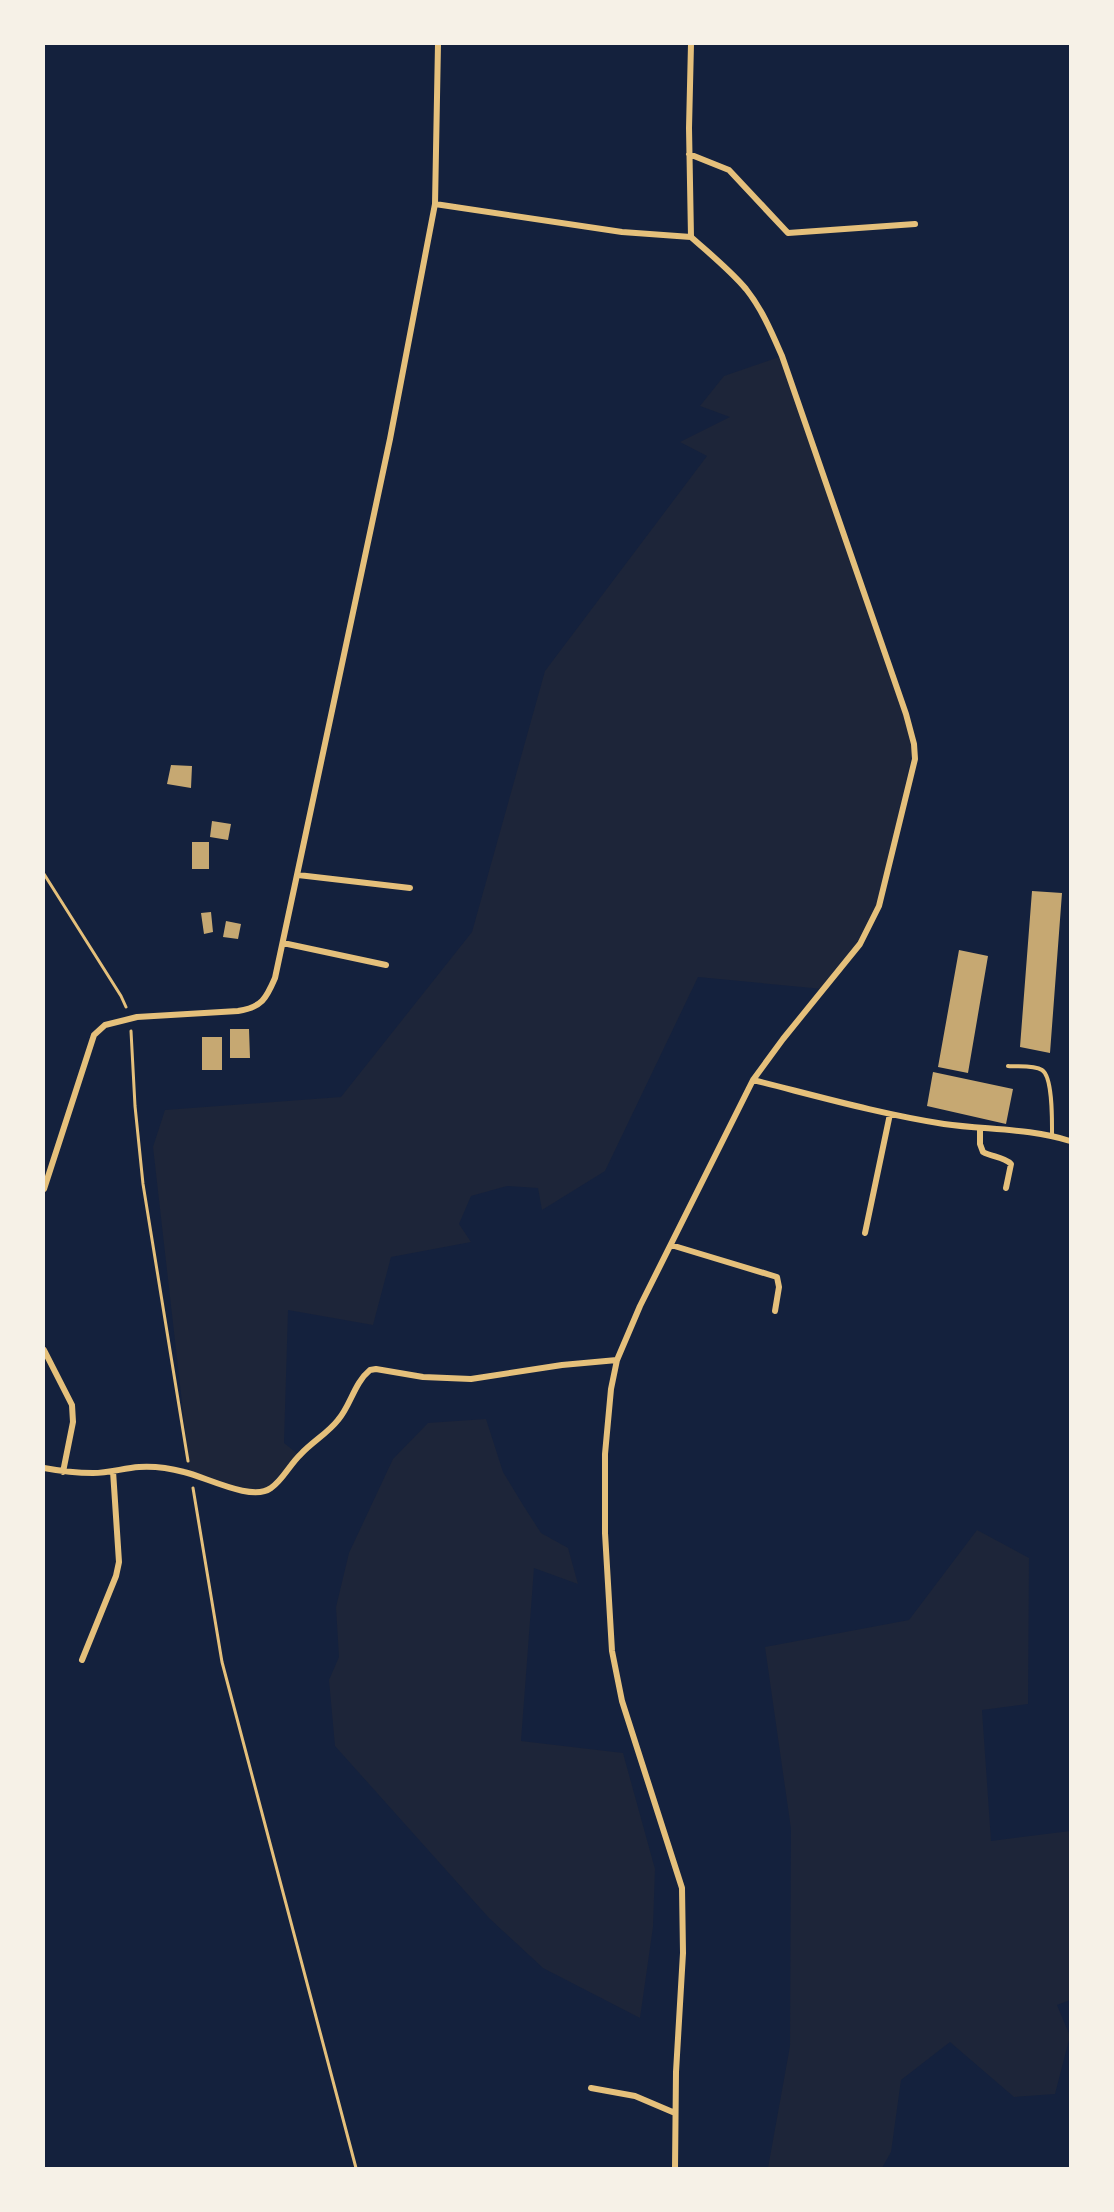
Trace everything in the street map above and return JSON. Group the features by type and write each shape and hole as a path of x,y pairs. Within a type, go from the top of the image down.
{"street":[{"path":"44,1189 94,1035 105,1025 127,1018 253,1009 263,1001 275,978 390,439 435,204 438,44"},
{"path":"691,44 689,154 691,237"},
{"path":"689,154 729,170 788,233 915,224"},
{"path":"435,204 622,232 691,237 725,266 747,290 765,320 782,356 906,714 914,744 915,759 912,774 879,906 870,927 860,944 753,1080 640,1306 617,1359 611,1389 605,1454 605,1533 612,1651 622,1701 682,1888 683,1953 676,2072 675,2169"},
{"path":"298,875 410,888"},
{"path":"283,943 386,965"},
{"path":"753,1080 890,1114 980,1128 1052,1135 1071,1141"},
{"path":"865,1233 890,1114"},
{"path":"980,1128 980,1144 983,1152 1007,1160 1011,1164 1006,1188"},
{"path":"671,1245 777,1277 779,1287 775,1311"},
{"path":"44,1350 72,1405 73,1422 63,1472"},
{"path":"44,1468 63,1472 95,1473 138,1467 169,1469 190,1473 254,1493 270,1489 299,1455 339,1420 359,1383 370,1370 423,1377 471,1379 617,1359"},
{"path":"82,1660 116,1576 119,1562 113,1471"},
{"path":"591,2088 634,2096 675,2113"}],"lane":[{"path":"1008,1066 1038,1068 1044,1072 1047,1077 1051,1108 1052,1135"}],"path":[{"path":"44,874 121,996 127,1018 143,1184 222,1662 356,2169"}],"shaded area":[{"path":"782,356 914,744 879,906 860,944 823,989 698,977 605,1171 542,1210 538,1188 507,1186 471,1196 459,1224 471,1242 391,1257 373,1325 288,1310 284,1443 299,1455 263,1492 245,1491 190,1473 153,1147 165,1110 341,1097 472,932 545,671 707,456 680,442 730,417 700,406 724,376"},
{"path":"486,1419 503,1472 541,1533 568,1548 578,1584 534,1568 521,1741 623,1753 655,1869 653,1927 640,2018 543,1968 489,1918 335,1746 329,1680 339,1657 336,1607 349,1553 393,1459 428,1423"},
{"path":"977,1530 1029,1558 1028,1704 982,1710 991,1841 1070,1831 1070,2000 1057,2005 1070,2036 1055,2094 1014,2097 950,2042 901,2080 891,2152 882,2168 768,2168 790,2046 791,1829 765,1647 909,1620"}],"building":[{"path":"171,765 192,766 191,788 167,784"},
{"path":"212,821 231,824 228,840 210,837"},
{"path":"192,842 209,842 209,869 192,869"},
{"path":"1032,891 1062,893 1050,1053 1020,1047"},
{"path":"211,912 213,932 204,934 201,913"},
{"path":"226,921 241,924 238,939 223,937"},
{"path":"959,950 988,956 968,1073 938,1067"},
{"path":"230,1029 249,1029 250,1058 230,1058"},
{"path":"202,1037 222,1037 222,1070 202,1070"},
{"path":"933,1072 1013,1089 1006,1124 927,1106"}]}
